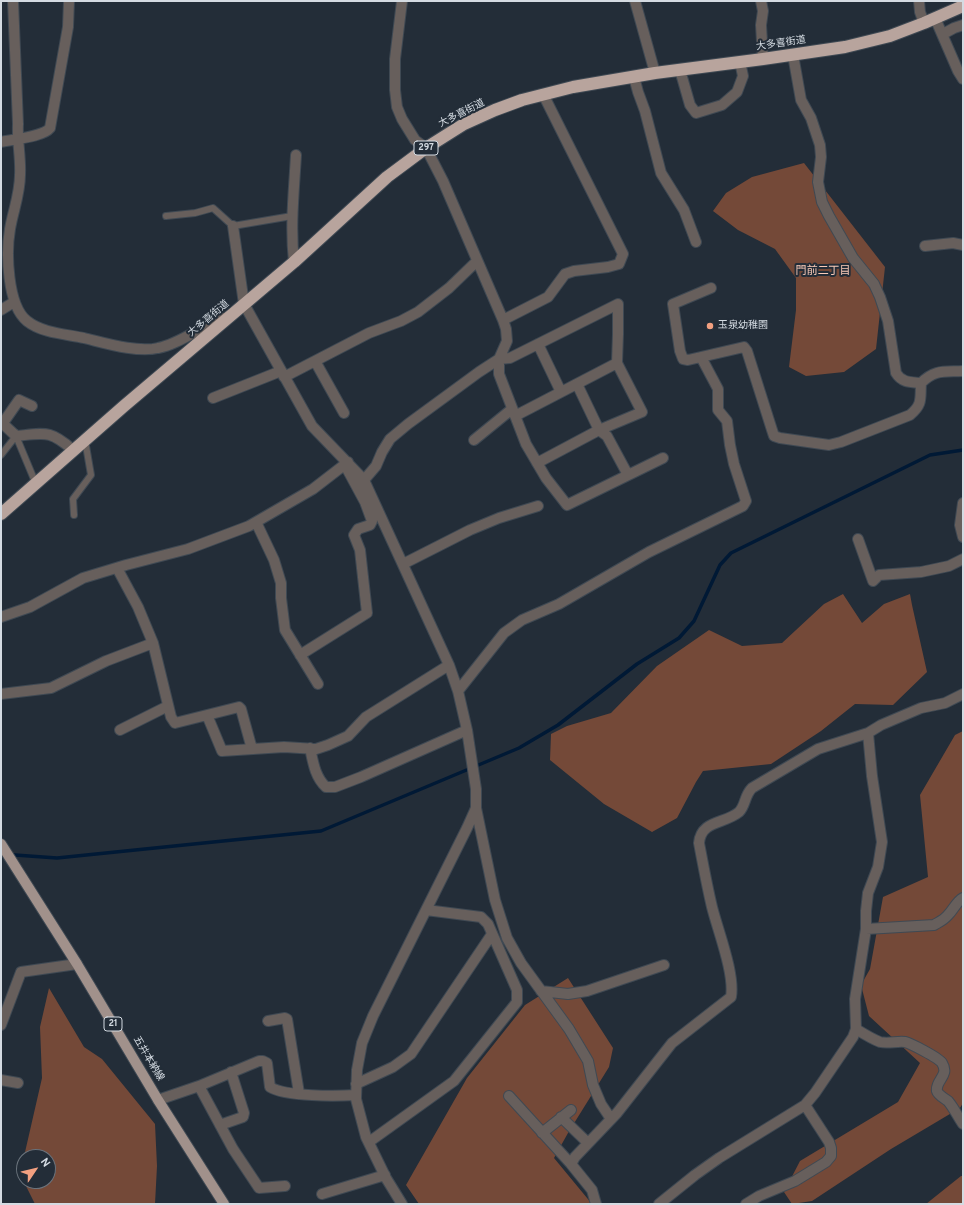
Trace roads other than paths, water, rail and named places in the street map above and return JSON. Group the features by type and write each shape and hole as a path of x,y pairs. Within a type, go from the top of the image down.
{"highway":[{"name":"大多喜街道","path":"1,514 73,450 294,262 387,177 426,148 464,124 495,110 544,94 573,87 656,73 793,55 853,45 890,36 930,21 963,6"}],"main road":[{"name":"五井本納線","path":"1,844 77,964 158,1100 224,1204"}],"street":[{"path":"13,1 20,175 17,204 5,248 14,302 21,314 27,321 40,329 131,348 157,349 164,347 220,319 231,316"},
{"path":"1,142 47,132 50,128 68,27 69,1"},
{"path":"402,1 395,59 395,90 397,107 402,119 415,140 426,148 454,205 503,320 506,329 506,341 499,359 499,374 526,444 546,478 567,505 663,458"},
{"path":"635,1 656,73"},
{"path":"761,1 763,11 761,26 764,59"},
{"path":"919,1 920,12 943,34 958,71 963,79"},
{"path":"943,34 963,25"},
{"path":"793,55 801,100 811,118 820,146 818,182 822,202 853,258 874,284 880,297 888,321 896,374 904,381 921,383"},
{"path":"680,70 690,104 696,113 722,105 737,92 743,76 740,62"},
{"path":"634,77 645,111 661,173 684,210 696,242"},
{"path":"503,320 548,297 565,274 574,271 608,267 619,264 623,254 544,94"},
{"path":"294,262 292,245 292,216 296,155"},
{"path":"233,226 244,304 312,426 346,464 364,480 449,665 458,691 467,730 476,789 476,808 495,900 507,938 521,963 569,1029 588,1061 593,1085 601,1104 612,1119"},
{"path":"925,246 953,243 963,245"},
{"path":"213,398 283,374 315,361 369,333 401,321 418,312 449,288 477,261"},
{"path":"712,288 673,304 680,351 683,359 688,360 744,347 747,351 774,436 780,438 830,445 841,442 910,415 918,408 920,402 921,383 928,375 935,372 963,371"},
{"path":"1,310 14,302"},
{"path":"364,480 376,466 390,439 408,424 499,359 510,358 618,304 617,363 642,412 599,430 537,463"},
{"path":"538,344 561,392"},
{"path":"458,691 504,633 522,620 559,604 649,552 743,506 746,500 734,464 727,421 718,410 718,388 701,357"},
{"path":"315,361 344,413"},
{"path":"474,440 513,412 561,392 617,363"},
{"path":"577,384 599,430 607,436 628,475"},
{"path":"32,406 20,400 2,423 16,436 46,433 59,438 73,450"},
{"path":"1,617 30,607 83,578 188,549 249,526 313,489 346,464"},
{"path":"300,654 366,612 360,550 354,535 358,529 370,525 372,521 365,502 346,464"},
{"path":"963,504 960,525 963,537"},
{"path":"403,564 470,530 499,518 538,506"},
{"path":"256,522 274,560 281,583 285,630 318,684"},
{"path":"858,539 873,581 879,576 921,572 949,566 963,559"},
{"path":"117,568 138,607 153,643 168,706 175,724 239,707 241,709 252,749"},
{"path":"1,694 51,688 106,661 153,643"},
{"path":"207,715 222,751 284,747 316,748 328,745 348,736 366,717 449,665"},
{"path":"571,1164 575,1157 612,1119 672,1043 731,997 731,976 712,906 699,843 700,836 704,830 738,814 743,808 747,793 752,788 818,749 868,733 881,725 921,708 945,703 963,694"},
{"path":"120,730 168,706"},
{"path":"310,748 316,773 321,783 326,787 335,787 467,730"},
{"path":"658,1204 719,1158 805,1105 815,1093 853,1037 856,1029 855,999 866,929 868,893 878,867 882,842 872,776 868,733"},
{"path":"402,1204 384,1175 369,1142 356,1099 357,1070 362,1042 373,1016 476,808"},
{"path":"866,929 934,925 944,920 949,915 958,900 963,898"},
{"path":"369,1142 454,1081 517,1002 517,990 488,924 481,917 426,910"},
{"path":"158,1100 199,1086 259,1061 267,1063 270,1087 281,1092 336,1096 356,1090 411,1054 492,934"},
{"path":"1,1025 21,972 77,964"},
{"path":"541,991 568,994 587,991 664,965"},
{"path":"268,1021 285,1018 287,1019 299,1093"},
{"path":"856,1029 874,1040 883,1043 895,1041 911,1043 942,1062 945,1071 944,1076 939,1082 937,1088 938,1093 949,1102 963,1124"},
{"path":"220,1125 242,1116 244,1113 231,1072"},
{"path":"1,1080 18,1083"},
{"path":"199,1086 233,1149 259,1188 285,1186"},
{"path":"509,1096 571,1164 592,1190 596,1204"},
{"path":"746,1204 759,1196 795,1181 826,1162 831,1156 831,1148 828,1142 805,1105"},
{"path":"542,1133 571,1110"},
{"path":"561,1117 588,1143"},
{"path":"322,1194 384,1175"}],"lane":[{"path":"166,216 194,213 213,208 233,226 292,216"},
{"path":"1,455 16,436 36,484"},
{"path":"74,515 73,499 91,475 85,440"}],"waterway":[{"path":"1,854 57,858 321,831 519,748 558,725 637,664 679,638 694,621 720,565 731,553 930,455 963,450"}],"place":[{"name":"玉泉幼稚園","path":"710,326"}],"district":[{"name":"門前二丁目","path":"823,272"}]}
